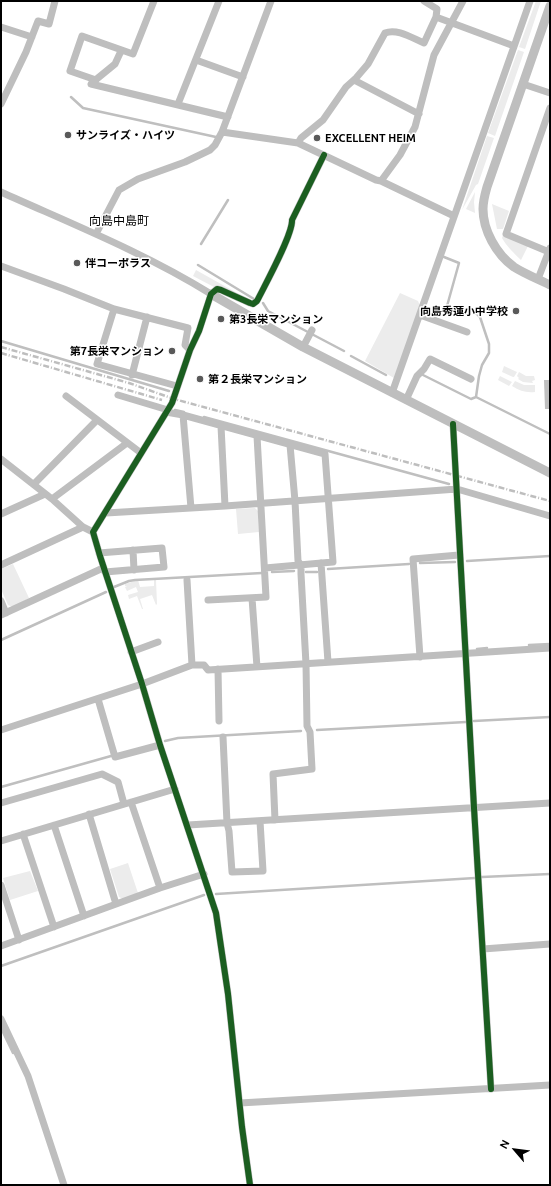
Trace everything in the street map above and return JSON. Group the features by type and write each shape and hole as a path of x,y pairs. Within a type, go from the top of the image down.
{"street":[{"path":"2,100 38,21 49,24 55,1"},
{"path":"96,80 70,71 82,36 121,51 134,54 154,1"},
{"path":"178,104 219,1"},
{"path":"96,234 119,190 138,179 185,162 210,150 215,145 222,132 271,1"},
{"path":"298,143 301,138 322,120 346,86 354,80 368,64 385,33 396,32 424,43 438,9 424,1"},
{"path":"381,181 400,155 415,127 434,56 463,1"},
{"path":"392,393 530,1"},
{"path":"550,6 487,187 484,198 483,214 489,234 499,252 515,267 550,285"},
{"path":"436,17 514,46"},
{"path":"1,27 32,36"},
{"path":"121,51 115,64 91,84 228,116"},
{"path":"196,60 243,77"},
{"path":"354,80 419,114"},
{"path":"523,84 550,93"},
{"path":"538,279 549,250 506,234 550,108"},
{"path":"222,132 298,143 454,216"},
{"path":"93,532 106,513 174,399 177,386 190,350 199,331 211,294 217,290 221,290 253,304 258,301 284,244 292,224 292,220 324,155"},
{"path":"1,192 141,255 190,281 303,347 550,473"},
{"path":"1,266 114,309 188,328 185,345 190,350"},
{"path":"114,309 97,364 177,386"},
{"path":"420,315 467,332"},
{"path":"132,374 147,318"},
{"path":"303,347 310,333"},
{"path":"406,400 418,376 430,359 471,379"},
{"path":"118,394 167,411 325,454 333,562 265,568"},
{"path":"66,396 141,453"},
{"path":"183,415 191,508"},
{"path":"34,484 97,420"},
{"path":"453,424 459,555 491,1089"},
{"path":"221,426 225,506"},
{"path":"208,600 266,597 257,436"},
{"path":"52,499 126,443"},
{"path":"275,820 274,774 312,769 310,732 307,726 306,664 300,565 298,561 290,445"},
{"path":"2,461 34,484 84,527 93,532 160,745 204,874 219,927 250,1185"},
{"path":"106,513 457,489 550,516"},
{"path":"1,514 45,494"},
{"path":"1,565 84,527"},
{"path":"1,601 4,614 104,570 134,570 164,567 162,548 99,553"},
{"path":"133,550 134,570"},
{"path":"420,657 413,559 459,555"},
{"path":"321,563 328,662"},
{"path":"187,580 192,665"},
{"path":"252,598 257,667"},
{"path":"131,652 158,642"},
{"path":"1,730 98,699 192,665 204,665 208,670 550,648"},
{"path":"218,669 219,721"},
{"path":"98,699 115,757 160,745"},
{"path":"223,737 227,823 232,872 262,871 260,821"},
{"path":"1,803 102,774 118,782 128,803 160,888"},
{"path":"1,841 175,789"},
{"path":"188,825 550,803"},
{"path":"89,814 116,904"},
{"path":"54,825 84,916"},
{"path":"23,834 54,927"},
{"path":"1,946 160,888 204,874"},
{"path":"1,885 19,940"},
{"path":"483,949 550,944"},
{"path":"1,1020 28,1076 64,1185"},
{"path":"240,1102 550,1085"}],"shaded area":[{"path":"536,1 541,1 525,49 519,47"},
{"path":"518,50 524,52 495,136 488,133"},
{"path":"487,136 494,138 478,184 462,210"},
{"path":"475,192 474,202 475,213 466,209"},
{"path":"492,204 509,211 503,229 497,229"},
{"path":"503,235 528,246 521,260 506,244 502,238"},
{"path":"196,270 246,298 214,287 193,276"},
{"path":"400,293 418,301 420,306 394,378 365,361"},
{"path":"504,366 517,372 514,377 502,372"},
{"path":"519,372 526,376 534,376 535,380 532,381 533,383 523,382 518,379 519,378 517,376"},
{"path":"500,376 512,382 509,386 498,380"},
{"path":"544,380 550,380 550,409 545,409"},
{"path":"515,381 524,385 535,385 535,392 526,392 515,388 512,386"},
{"path":"255,508 258,511 259,532 238,534 236,509"},
{"path":"13,564 29,598 13,607 8,605 1,589 1,569"},
{"path":"154,579 156,580 157,604 156,605 152,595 140,599 142,609 137,596 129,599 128,595 138,592 136,587 127,591 125,587 127,586 125,586 125,584 138,580 140,587 154,586"},
{"path":"128,863 138,893 123,899 119,897 110,869"},
{"path":"30,871 38,891 10,900 3,878"}],"waterway":[{"path":"71,97 83,108 216,137"},
{"path":"201,244 228,200"},
{"path":"444,257 459,263 447,306 477,314 480,317 489,344 489,353 482,365 476,397 550,434"},
{"path":"198,265 254,299"},
{"path":"263,303 268,311 344,351"},
{"path":"1,341 169,391"},
{"path":"351,356 386,375"},
{"path":"423,375 471,399 476,397"},
{"path":"175,410 184,412"},
{"path":"204,417 449,484"},
{"path":"467,561 550,556"},
{"path":"420,563 455,562"},
{"path":"328,569 409,564"},
{"path":"272,572 294,571"},
{"path":"306,572 317,572"},
{"path":"114,587 135,580 262,573"},
{"path":"1,640 106,592"},
{"path":"529,645 550,644"},
{"path":"477,649 487,648"},
{"path":"474,721 550,717"},
{"path":"317,730 466,722"},
{"path":"165,741 178,738 301,731"},
{"path":"1,787 111,756"},
{"path":"482,877 550,874"},
{"path":"216,894 475,878"},
{"path":"1,966 204,895"},
{"path":"1,1028 13,1053"}],"railway":[{"path":"1,347 129,383 174,399 550,501"},
{"path":"1,353 162,400"}],"cycle path":[{"path":"250,1185 242,1127 228,994 216,913 160,745 93,532 172,403 211,294 217,289 253,304 257,301 283,248 292,220 324,155"},
{"path":"453,424 491,1089"}],"place":[{"name":"サンライズ・ハイツ","path":"68,135"},
{"name":"EXCELLENT HEIM","path":"317,138"},
{"name":"伴コーポラス","path":"77,263"},
{"name":"向島秀蓮小中学校","path":"516,311"},
{"name":"第3長栄マンション","path":"221,319"},
{"name":"第7長栄マンション","path":"172,351"},
{"name":"第２長栄マンション","path":"200,379"}],"district":[{"name":"向島中島町","path":"119,221"}]}
